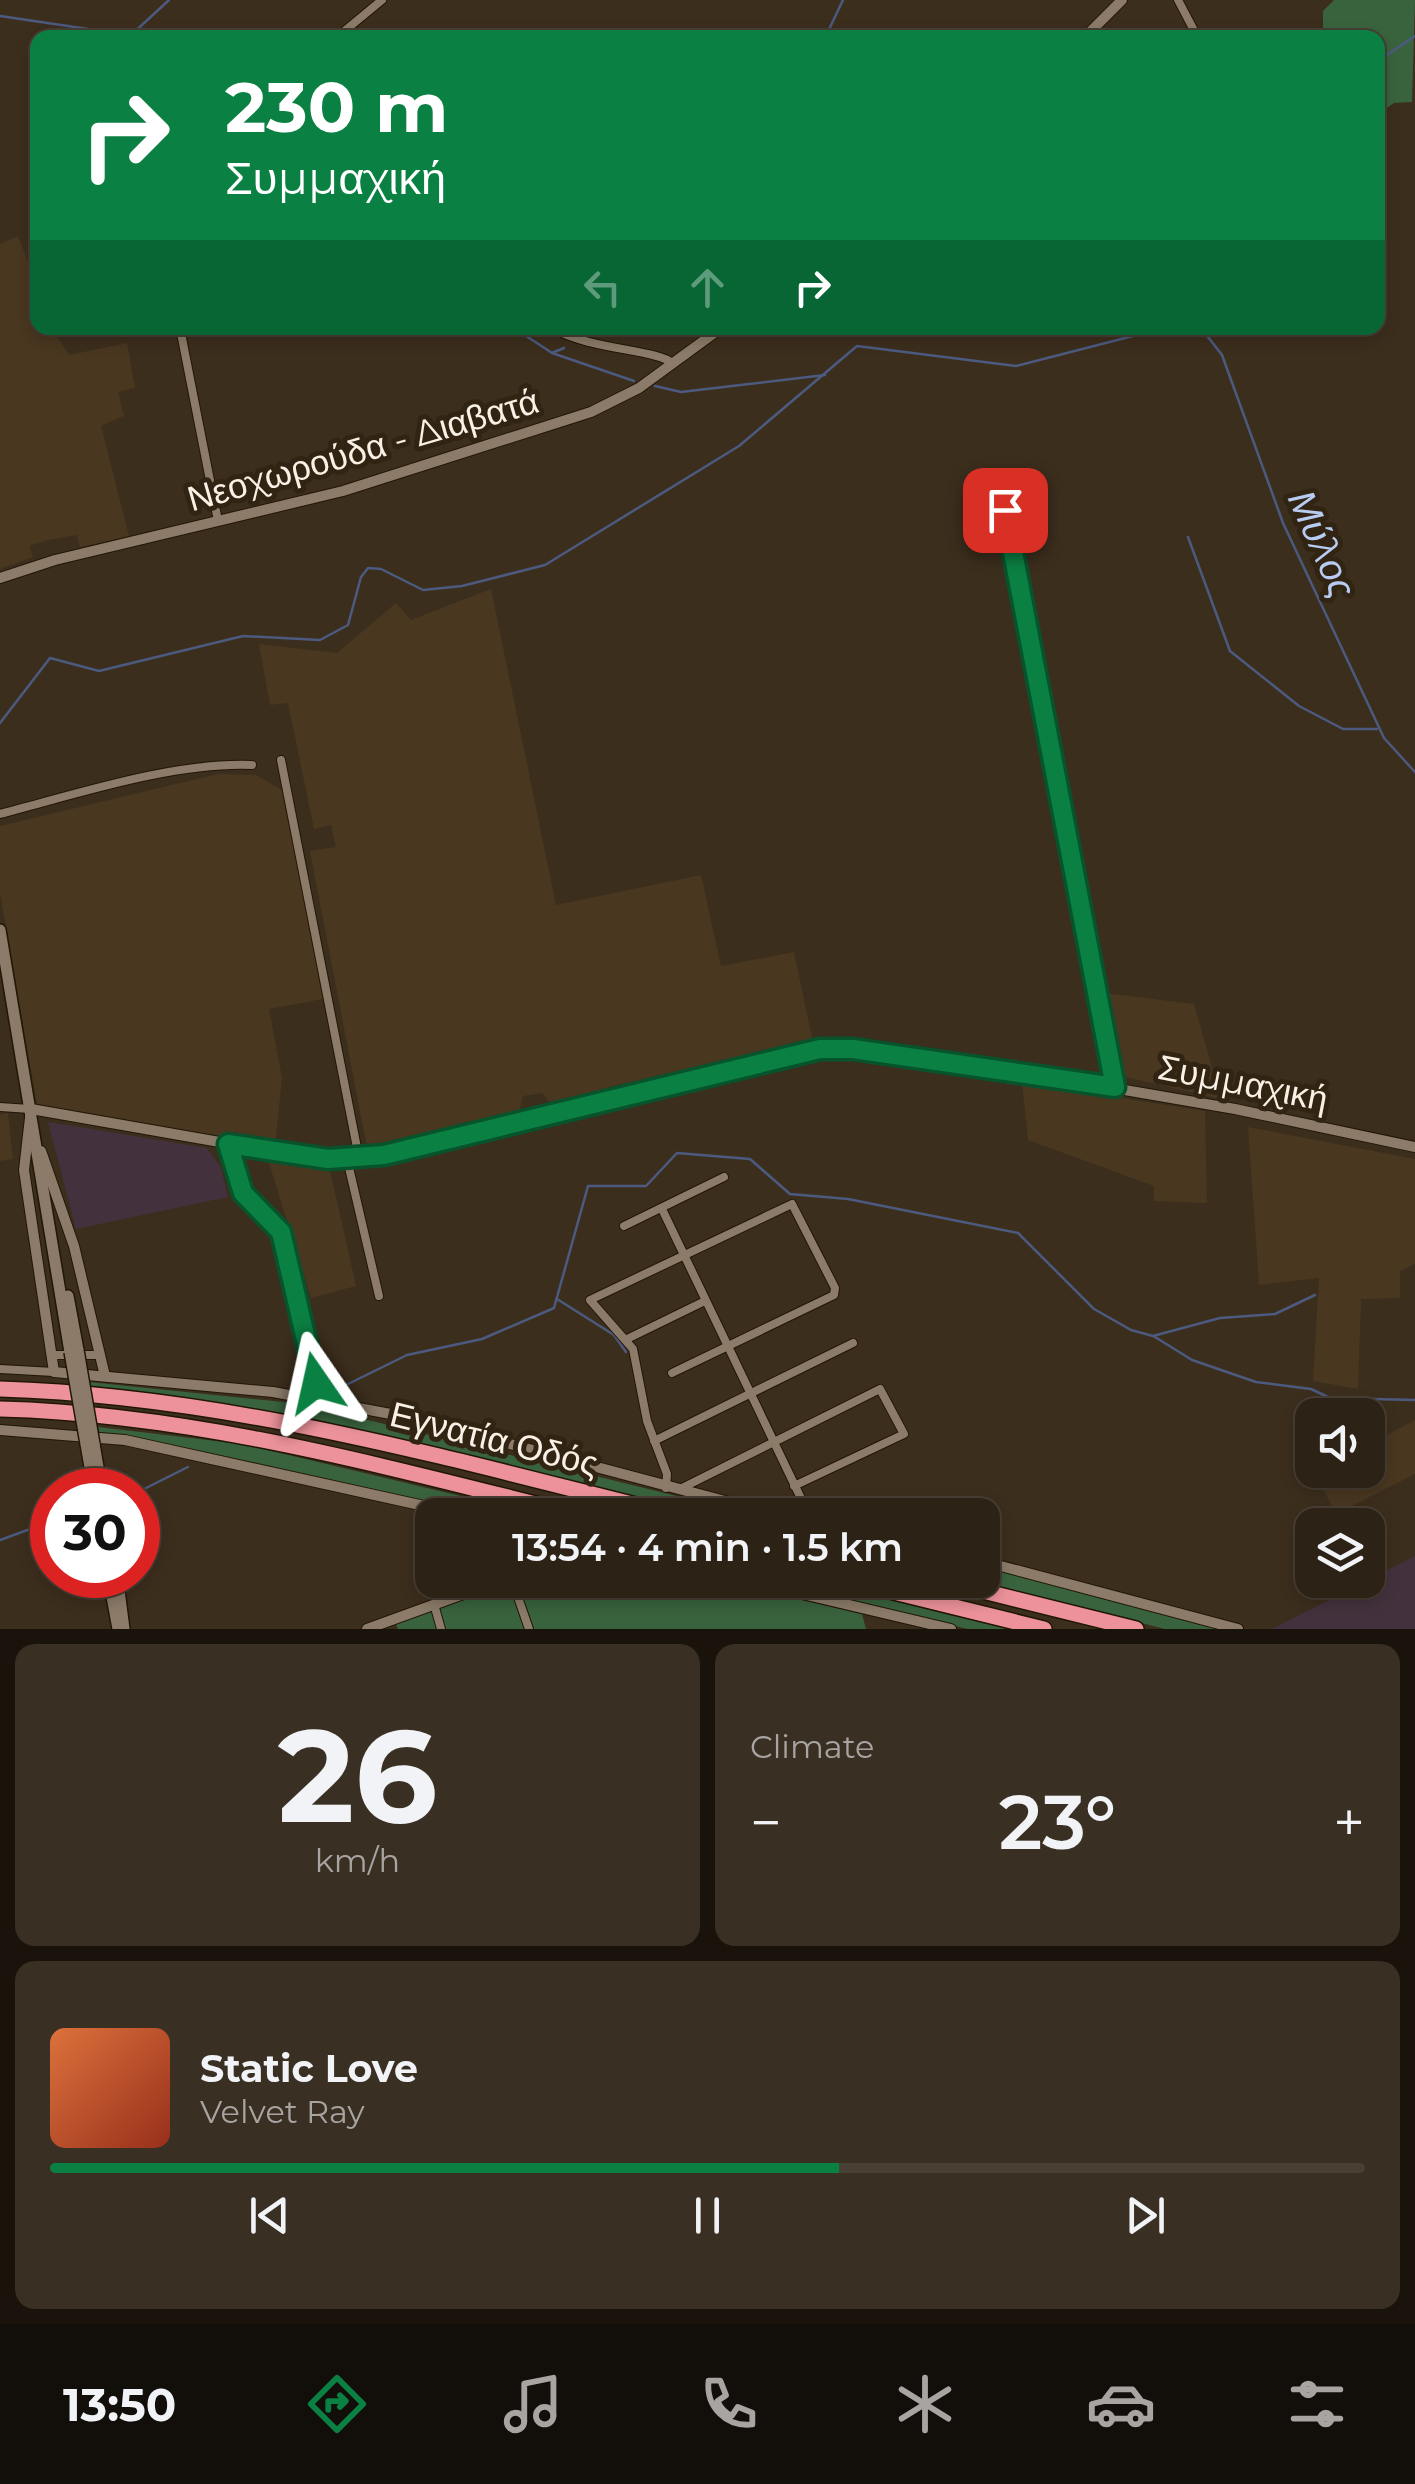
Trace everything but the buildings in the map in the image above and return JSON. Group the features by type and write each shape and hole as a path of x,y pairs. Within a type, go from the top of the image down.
{"highway":[{"name":"Εγνατία Οδός","path":"0,1388 120,1397 284,1420 606,1498"},
{"name":"Εγνατία Οδός","path":"0,1409 122,1417 215,1430 507,1498"},
{"path":"1000,1595 1136,1629"},
{"path":"917,1598 1044,1629"}],"main road":[{"path":"0,930 92,1468"},
{"path":"90,1444 96,1468"},
{"path":"114,1598 121,1629"},
{"path":"119,1598 121,1629"}],"street":[{"path":"346,30 382,0"},
{"path":"1092,30 1122,0"},
{"path":"1178,0 1194,30"},
{"path":"181,335 218,521"},
{"path":"566,335 607,350 656,353 672,363"},
{"name":"Νεοχωρούδα - Διαβατά","path":"0,578 32,565 343,490 572,418 622,398 711,335"},
{"path":"1005,510 1115,1087"},
{"path":"282,760 360,1158"},
{"path":"0,814 140,780 230,764 252,764"},
{"name":"Συμμαχική","path":"0,1107 347,1159 820,1049 853,1049 1115,1087 1415,1147"},
{"path":"32,1109 24,1170 54,1372"},
{"path":"36,1138 74,1246 105,1376"},
{"path":"228,1144 243,1193 281,1232 318,1375 326,1390 355,1407"},
{"path":"347,1159 379,1296"},
{"path":"624,1226 724,1177"},
{"path":"671,1490 627,1339 592,1307 592,1297 792,1204 821,1259 834,1295 672,1373"},
{"path":"662,1208 800,1498"},
{"path":"627,1339 705,1301"},
{"path":"654,1441 852,1343"},
{"path":"52,1355 100,1355"},
{"path":"308,1398 312,1357"},
{"path":"0,1369 308,1398 445,1426 705,1498"},
{"path":"308,1398 318,1375"},
{"path":"671,1490 880,1389 904,1434 794,1486"},
{"path":"0,1430 104,1436 415,1504"},
{"path":"1000,1567 1238,1629"},
{"path":"367,1629 451,1598"},
{"path":"518,1598 529,1629"},
{"path":"819,1598 951,1629"},
{"path":"434,1604 441,1629"}],"shaded area":[{"path":"18,236 30,268 30,335 56,335 69,355 127,343 135,388 118,392 124,416 101,426 129,536 80,547 77,535 48,540 29,546 33,557 0,569 0,244"},
{"path":"491,589 556,905 701,875 721,966 794,952 813,1042 613,1086 552,1105 542,1093 523,1096 519,1113 367,1148 310,851 336,847 331,825 314,829 288,703 270,705 259,644 337,653 396,603 411,620"},
{"path":"218,774 256,775 285,792 323,999 269,1009 282,1078 275,1146 37,1104 0,893 0,826"},
{"path":"1104,993 1194,1004 1221,1099 1121,1076"},
{"path":"1022,1083 1205,1111 1207,1203 1154,1201 1154,1186 1028,1140"},
{"path":"8,1113 13,1159 0,1161 0,1114"},
{"path":"48,1122 207,1148 221,1168 228,1197 76,1229"},
{"path":"1248,1127 1415,1159 1415,1264 1400,1271 1400,1298 1361,1299 1358,1389 1313,1381 1319,1278 1259,1285"},
{"path":"268,1160 329,1166 356,1286 311,1298"},
{"path":"1415,1420 1415,1474 1348,1508 1333,1508 1322,1488 1385,1488 1385,1436"},
{"path":"1415,1556 1415,1629 1272,1629 1333,1598 1385,1598 1385,1571"}],"green space":[{"path":"1334,0 1415,0 1412,102 1394,103 1385,109 1385,30 1323,30 1323,11"},
{"path":"89,1382 303,1404 685,1498 636,1498 298,1415 90,1391"},
{"path":"98,1427 242,1444 469,1498 415,1499 145,1439 100,1434"},
{"path":"1000,1571 1217,1629 1165,1629 1000,1588"},
{"path":"468,1598 795,1598 862,1614 866,1629 398,1629 396,1624"},
{"path":"838,1598 882,1598 1007,1629 968,1629"}],"waterway":[{"path":"136,30 169,0"},
{"path":"829,30 843,0"},
{"path":"0,16 95,30"},
{"path":"1385,56 1415,36"},
{"path":"525,335 552,353 634,381"},
{"path":"0,723 50,658 99,671 243,636 320,640 348,625 361,577 368,568 381,569 423,590 462,586 545,565 739,446 857,346 1016,366 1134,335"},
{"name":"Μύλος","path":"1206,335 1222,355 1283,523 1384,738 1415,772"},
{"path":"552,353 564,348"},
{"path":"655,386 681,392 825,375"},
{"path":"1188,537 1230,651 1299,706 1343,729 1377,729"},
{"path":"342,1387 407,1355 482,1339 554,1308 588,1186 646,1186 677,1153 750,1159 790,1194 848,1199 1018,1233 1094,1309 1131,1330 1153,1336 1220,1318 1275,1314 1315,1295"},
{"path":"557,1299 614,1335 626,1352"},
{"path":"1155,1337 1192,1360 1256,1382 1311,1389 1330,1398 1415,1400"},
{"path":"160,1481 188,1467"},
{"path":"0,1540 30,1529"}],"route":[{"path":"316,1383 317,1370 281,1232 272,1217 251,1202 238,1185 228,1144 328,1159 384,1155 820,1049 853,1049 1115,1087 1044,696 1004,524 1005,510"}]}
